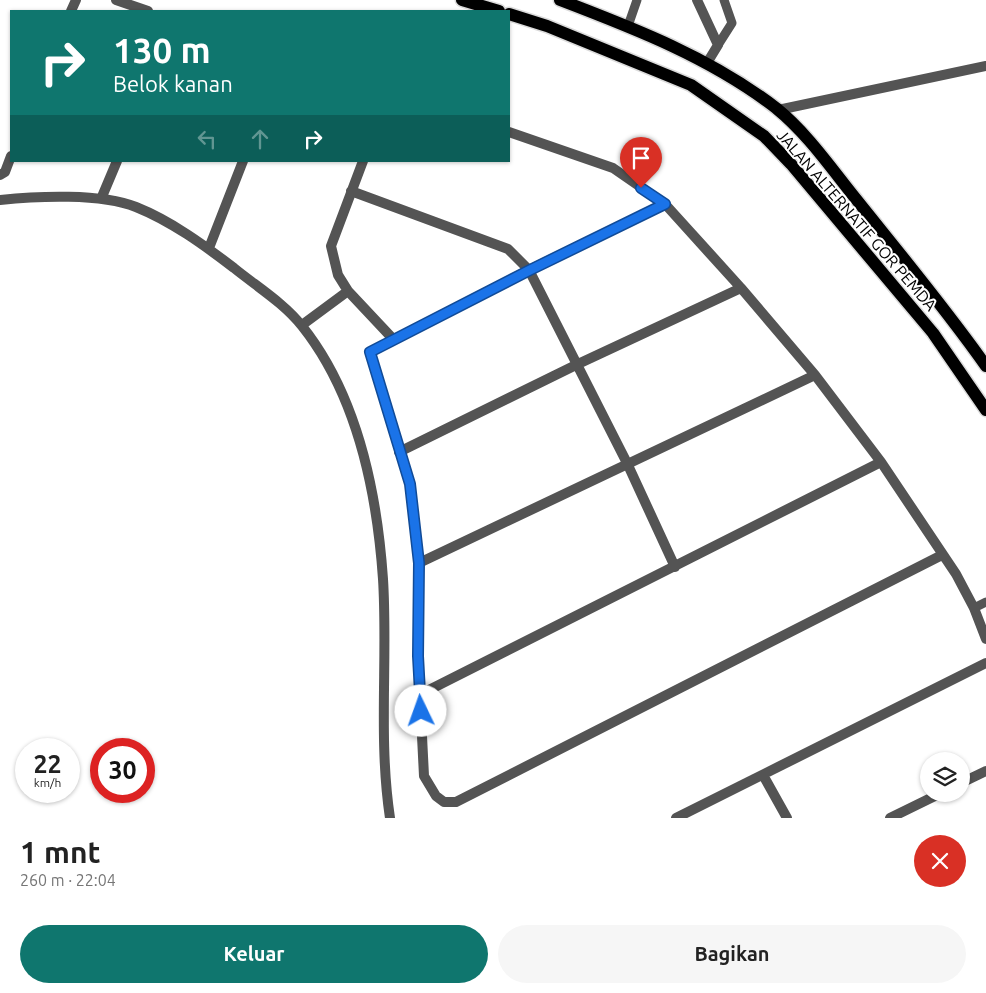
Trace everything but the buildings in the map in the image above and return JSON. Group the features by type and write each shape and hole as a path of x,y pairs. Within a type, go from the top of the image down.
{"main road":[{"path":"462,0 496,10"},
{"name":"JALAN ALTERNATIF GOR PEMDA","path":"560,0 628,26 707,63 745,86 778,110 813,146 950,315 986,366"},
{"name":"JALAN ALTERNATIF GOR PEMDA","path":"510,14 547,26 691,85 764,136 791,164 934,333 986,410"}],"street":[{"path":"116,0 145,10"},
{"path":"697,0 718,45 707,63"},
{"path":"778,110 986,66"},
{"path":"510,132 613,168 665,204 741,288 815,375 881,462 956,574 974,608 986,639"},
{"path":"0,175 4,172 10,158"},
{"path":"101,199 117,162"},
{"path":"209,248 243,162"},
{"path":"363,162 331,246 338,275 348,291 394,340"},
{"path":"351,191 508,249 530,270 627,463 675,567"},
{"path":"0,200 23,198 101,199 135,206 209,248 283,307 302,325 332,371 346,402 376,511 383,580 383,738 390,818"},
{"path":"665,204 530,270 370,352 388,406 399,452 410,484 419,563 418,647 424,776 436,796 444,802 456,802 942,555"},
{"path":"399,452 578,364 741,288"},
{"path":"302,325 348,291"},
{"path":"419,563 815,375"},
{"path":"421,694 881,462"},
{"path":"676,818 986,663"},
{"path":"970,778 986,770"},
{"path":"763,774 787,818"},
{"path":"890,818 923,802"}],"lane":[{"path":"628,26 637,0"},
{"path":"718,45 732,23 724,0"},
{"path":"974,608 986,602"}],"route":[{"path":"421,711 417,611 419,563 410,484 399,452 388,406 370,352 530,270 665,204 641,188"}]}
